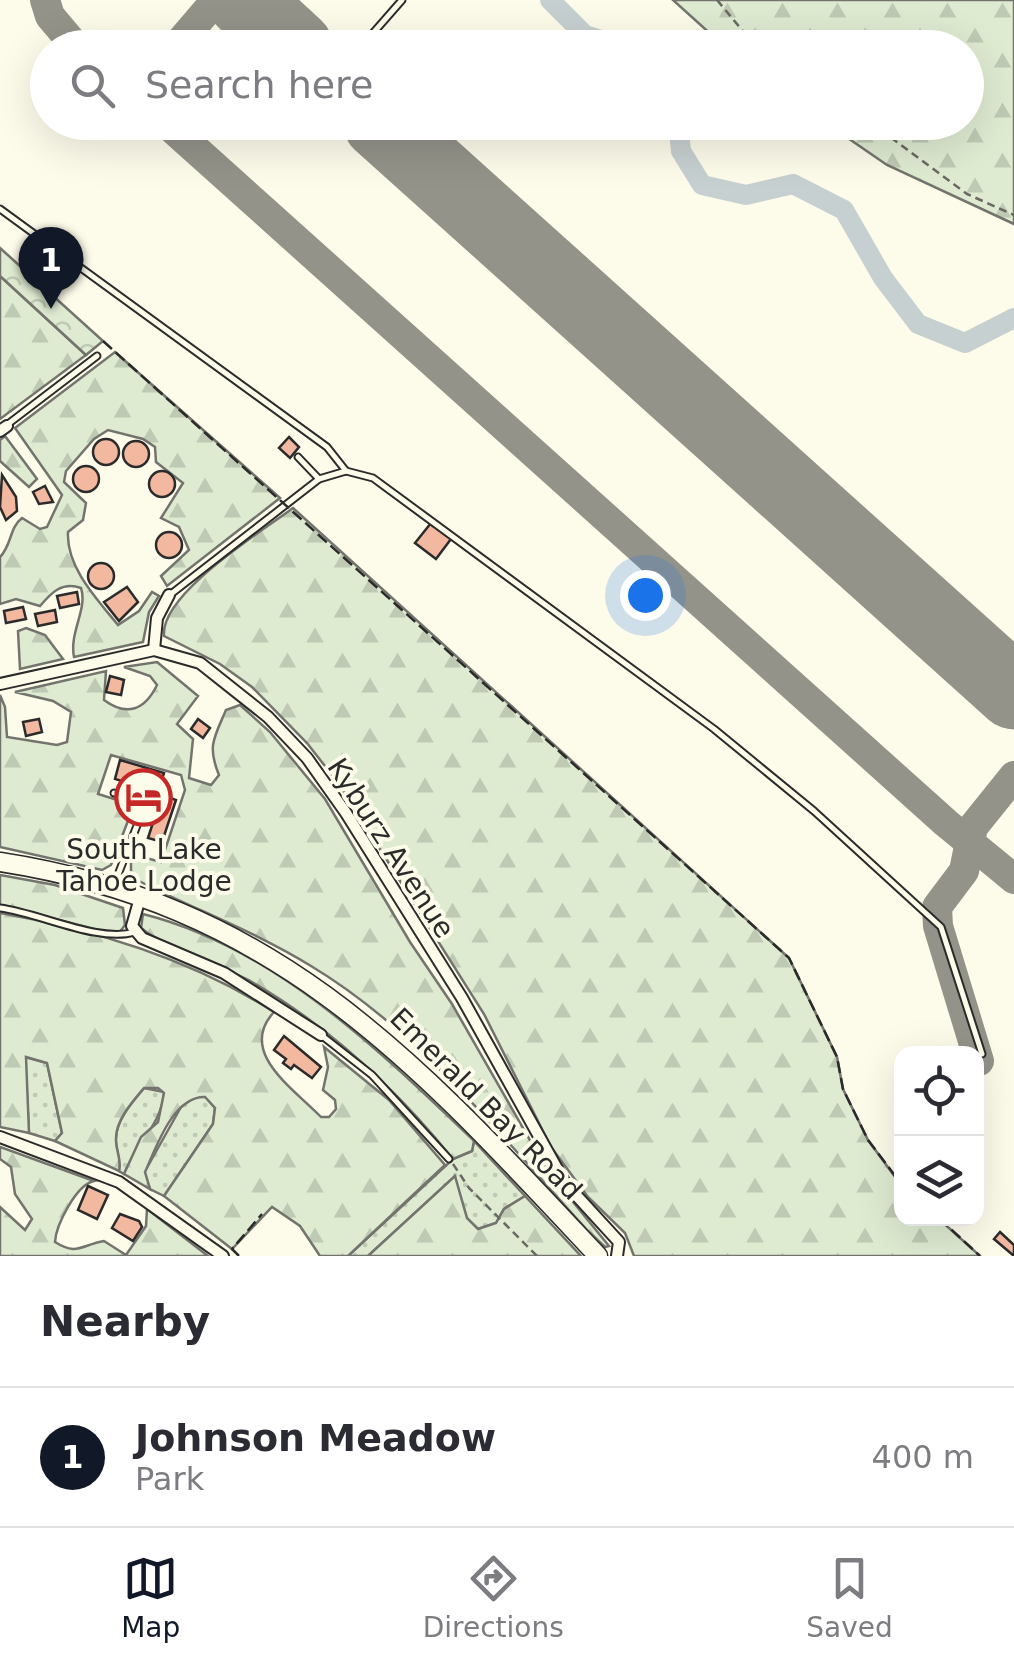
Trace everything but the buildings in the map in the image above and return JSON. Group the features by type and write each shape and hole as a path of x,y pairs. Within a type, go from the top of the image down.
{"highway":[{"name":"Emerald Bay Road","path":"0,862 113,888 259,951 361,1019 431,1081 598,1256"}],"street":[{"path":"0,684 154,650 157,618 169,595"},
{"name":"Kyburz Avenue","path":"154,650 187,658 222,678 268,717 307,758 462,998 565,1182 620,1242 616,1256"},
{"path":"140,898 132,926 135,932 224,973 321,1035"},
{"path":"0,1136 120,1182 177,1219 223,1256"}],"lane":[{"path":"376,30 402,0"},
{"path":"0,209 328,447 346,471"},
{"path":"3,428 98,356"},
{"path":"298,456 319,479"},
{"path":"169,595 319,479 346,471 360,472 391,489 714,729 814,810 941,927 979,1046"},
{"path":"113,888 142,810 135,800 114,793"},
{"path":"0,908 101,933 121,936 135,932"},
{"path":"321,1035 372,1075 449,1159"}],"path":[{"path":"716,0 742,30"},
{"path":"894,140 966,194 1014,215"},
{"path":"449,1159 469,1188 537,1256"}],"green space":[{"path":"673,0 1014,0 1014,224 887,165 851,140 984,140 984,30 706,30"},
{"path":"0,248 103,341 86,355 0,276"},
{"path":"0,276 86,355 0,419"},
{"path":"115,352 280,498 167,586 161,576 189,550 179,527 161,518 183,483 156,462 155,447 143,439 108,430 94,439 66,471 64,482 86,503 83,520 68,532 72,558 84,582 118,625 139,611 152,592 159,596 149,612 143,642 74,657 81,588 63,587 40,606 16,599 0,604 0,557 15,527 22,518 40,529 47,527 62,495 15,428"},
{"path":"5,436 37,479 29,487 0,461 0,440"},
{"path":"293,508 789,958 837,1057 843,1089 868,1140 894,1175 894,1226 947,1226 980,1256 634,1256 625,1233 588,1197 551,1147 484,1014 339,784 307,743 252,687 220,664 164,636 167,619 178,602 237,548"},
{"path":"26,628 45,635 63,659 20,669 18,631"},
{"path":"157,662 198,696 177,724 193,739 189,778 211,785 219,775 213,757 215,735 226,710 240,705 270,732 325,799 410,942 452,1004 547,1170 609,1246 605,1247 588,1231 459,1088 389,1022 311,966 269,942 139,881 131,871 131,854 161,862 185,790 181,775 111,755 98,794 130,804 131,813 111,865 102,870 0,847 0,695 7,737 57,745 67,742 71,712 53,701 15,692 106,671 104,700 120,708 135,708 147,700 157,685 150,676 124,667"},
{"path":"0,875 55,885 123,908 125,925 119,933 106,932 0,905"},
{"path":"0,913 72,928 142,949 242,993 274,1012 264,1027 265,1055 284,1082 321,1117 329,1117 336,1109 335,1100 323,1090 328,1067 324,1047 389,1100 445,1165 348,1256 320,1256 300,1226 272,1207 232,1249 164,1196 213,1124 215,1108 205,1097 184,1105 167,1125 145,1172 150,1189 124,1174 141,1137 158,1122 164,1093 158,1088 144,1088 122,1118 116,1138 119,1171 55,1141 62,1133 47,1063 26,1057 29,1133 0,1127"},
{"path":"143,914 191,929 237,951 322,1006 401,1072 474,1141 472,1151 453,1159 409,1108 335,1039 252,982 151,935 141,928"},
{"path":"25,1057 47,1063 62,1133 55,1141 29,1133"},
{"path":"144,1088 164,1092 163,1103 124,1174 119,1171 117,1131 126,1111"},
{"path":"196,1096 205,1096 215,1108 213,1124 164,1196 150,1189 144,1173 181,1107"},
{"path":"474,1141 525,1196 504,1209 496,1223 478,1229 467,1219 454,1177 368,1256 348,1256 453,1159 472,1151"},
{"path":"0,1147 94,1181 80,1190 63,1216 55,1242 62,1246 74,1249 104,1241 126,1255 146,1226 147,1209 208,1256 0,1256 0,1207 25,1230 32,1219 15,1194 11,1167 0,1159"},
{"path":"455,1176 467,1218 478,1229 496,1223 504,1209 525,1196 581,1256 368,1256"}],"waterway":[{"path":"550,0 580,30"},
{"path":"680,140 681,151 702,185 746,195 793,184 844,210 883,278 918,324 965,343 1014,318"}],"taxiway":[{"path":"45,0 50,16 62,30"},
{"path":"190,30 216,0"},
{"path":"185,140 946,823 1014,879"},
{"path":"974,1046 938,926 937,907 964,871 973,827 1014,776"}],"runway":[{"path":"244,0 276,30"},
{"path":"400,140 1014,692"}],"fence":[{"path":"103,341 789,958 837,1057 843,1089 868,1140 894,1174"},
{"path":"239,1256 232,1249 262,1214"},
{"path":"948,1226 980,1256"}],"place":[{"name":"Johnson Meadow","path":"51,309"},
{"name":"South Lake Tahoe Lodge","path":"144,798"}]}
